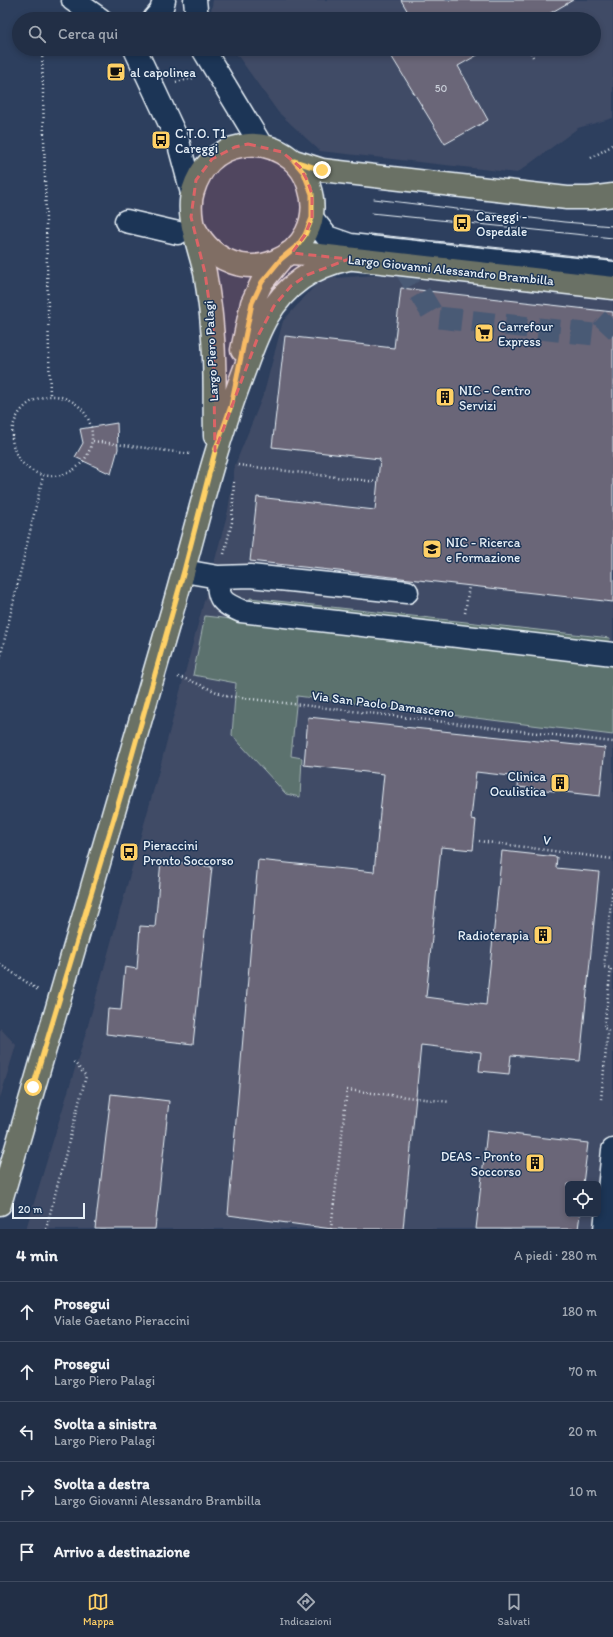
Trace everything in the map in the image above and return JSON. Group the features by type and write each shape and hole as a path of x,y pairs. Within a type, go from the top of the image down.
{"main road":[{"name":"Largo Piero Palagi","path":"183,227 191,217 192,193 196,180 203,168 212,159 235,147 248,144 260,145 282,152 294,161 304,173 312,194 312,218 305,235 262,282 252,303 231,406"},
{"path":"294,161 322,170 567,198 590,198 613,195"},
{"name":"Largo Piero Palagi","path":"183,227 201,240 220,258 232,263 258,266 285,256"},
{"name":"Largo Piero Palagi","path":"183,227 205,273 212,328 205,453"},
{"name":"Largo Giovanni Alessandro Brambilla","path":"285,256 310,254 613,288"},
{"name":"Largo Piero Palagi","path":"205,453 231,406 266,318 282,296 291,286 322,267 349,259"},
{"path":"0,1204 184,571 205,453"}],"street":[{"path":"73,0 90,12"},
{"path":"92,0 96,12"},
{"path":"195,0 196,12"},
{"name":"Largo Piero Palagi","path":"138,56 178,142 192,193"},
{"path":"204,64 260,145"},
{"path":"125,213 183,227"},
{"name":"Largo Giovanni Alessandro Brambilla","path":"312,218 327,237 350,245 613,273"},
{"path":"184,571 223,578 250,576 407,592"},
{"path":"223,578 218,594 226,604 241,611 613,654"},
{"path":"608,1216 613,1150"}],"path":[{"path":"42,56 50,396"},
{"path":"173,83 204,64"},
{"path":"592,158 613,145"},
{"path":"50,396 68,398 85,412 89,419 92,441 89,454 74,470 67,474 52,477 43,476 30,470 19,460 12,442 14,421 25,406 34,400 50,396"},
{"path":"92,441 205,453"},
{"path":"238,458 235,465 377,482"},
{"path":"223,578 222,564 232,522 235,472"},
{"path":"0,659 43,476"},
{"path":"464,616 469,586"},
{"name":"Via San Paolo Damasceno","path":"155,671 189,680 226,696 613,742"},
{"name":"V","path":"479,840 613,859"},
{"path":"601,1099 608,1030 604,1028 610,968 604,967 613,885"},
{"path":"0,964 38,990"},
{"path":"46,1229 86,1076 73,1061"},
{"path":"331,1229 347,1090 450,1102"}],"highlighted area":[{"path":"248,144 282,152 300,167 307,180 312,194 312,218 305,235 292,253 349,259 307,275 291,286 274,306 259,334 215,451 213,329 205,273 191,217 196,180 212,159 235,147"}],"shaded area":[{"path":"213,0 613,0 613,118 578,128 517,173 320,151 278,112 238,56 601,56 601,12 211,12"},
{"path":"376,275 433,277 613,295 613,1229 26,1229 85,1036 160,767 228,511 235,465 264,393 283,321 321,279"},
{"path":"0,1028 16,1045 0,1098"}],"green space":[{"path":"250,598 610,638 609,644 250,605"},
{"path":"205,616 613,664 613,735 297,696 291,756 302,758 300,797 286,794 232,735 236,683 193,675"}],"building":[{"path":"401,0 573,0 552,12 408,12"},
{"path":"391,56 476,56 458,66 488,120 445,144"},
{"name":"NIC - Centro Servizi","path":"401,288 613,312 613,602 250,561 257,497 375,510 380,459 272,447 285,336 394,348"},
{"path":"117,423 118,449 111,474 75,457 83,443 80,429"},
{"path":"308,717 605,748 600,796 518,787 519,777 476,772 471,819 476,820 473,850 441,847 426,997 486,1005 502,851 557,857 556,868 599,872 580,1061 511,1055 509,1074 479,1071 481,1052 421,1045 403,1229 332,1229 228,1215 258,860 374,872 384,774 304,765"},
{"path":"161,860 212,867 193,1044 106,1034 108,1009 121,1010 125,967 137,969 140,926 155,927"},
{"path":"111,1094 169,1101 155,1229 95,1229"},
{"name":"DEAS - Pronto Soccorso","path":"487,1131 588,1143 583,1181 565,1181 565,1217 580,1217 578,1229 476,1229"}],"tunnel":[{"path":"403,265 434,317 598,335 613,319"}],"tram line":[{"path":"374,199 564,222 613,226"},
{"path":"371,213 613,238"},
{"path":"370,234 613,260"}],"place":[{"name":"al capolinea","path":"116,72"},
{"name":"C.T.O. T1 Careggi","path":"161,140"},
{"name":"Careggi - Ospedale","path":"462,223"},
{"name":"Carrefour Express","path":"484,333"},
{"name":"NIC - Centro Servizi","path":"445,397"},
{"name":"NIC - Ricerca e Formazione","path":"432,549"},
{"name":"Clinica Oculistica","path":"560,783"},
{"name":"Pieraccini Pronto Soccorso","path":"129,852"},
{"name":"Radioterapia","path":"543,935"},
{"name":"DEAS - Pronto Soccorso","path":"535,1163"}],"route":[{"path":"33,1087 120,798 184,571 214,460 215,451 231,406 252,303 262,282 281,259 298,245 305,235 312,218 312,194 304,173 294,161 322,170"}]}
